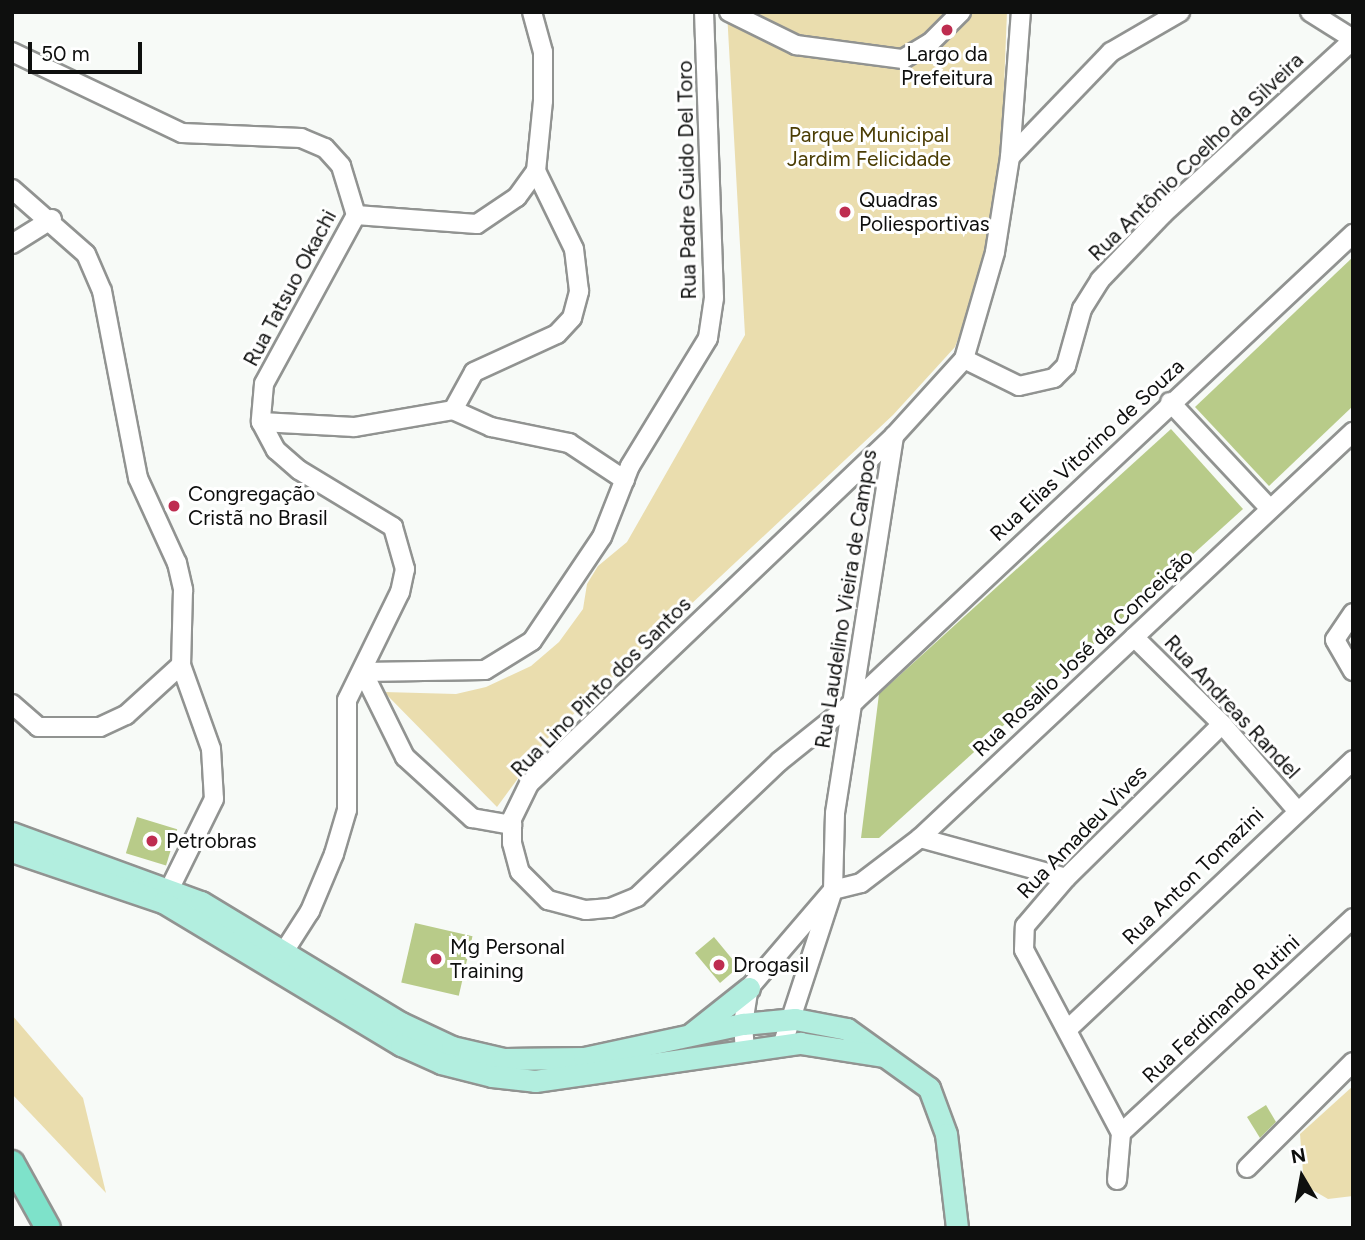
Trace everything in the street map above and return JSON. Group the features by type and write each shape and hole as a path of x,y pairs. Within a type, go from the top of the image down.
{"highway":[{"path":"12,1163 48,1228"}],"main road":[{"path":"12,833 167,895 284,950 401,1023 452,1047 503,1059 583,1058 743,1024 794,1019 847,1029 896,1060 924,1082 937,1104 952,1164 957,1228"},
{"path":"12,851 167,895 273,969 401,1045 440,1063 509,1080 575,1077 782,1046 819,1043 896,1060"},
{"path":"685,1038 749,988"}],"street":[{"path":"453,410 474,372 557,334 572,318 579,291 574,249 536,171 543,52 531,12"},
{"name":"Rua Padre Guido Del Toro","path":"363,672 451,675 485,670 514,657 532,641 602,537 625,480 708,338 714,298 704,12"},
{"path":"729,12 796,45 903,59 930,43 961,12"},
{"name":"Rua Laudelino Vieira de Campos","path":"833,890 835,813 855,701 894,436 964,359 995,252 1010,157 1021,12"},
{"path":"1010,157 1111,52 1180,12"},
{"path":"1310,12 1353,40"},
{"name":"Rua Antônio Coelho da Silveira","path":"964,359 1019,386 1054,378 1066,366 1082,309 1100,280 1163,214 1353,40"},
{"name":"Rua Tatsuo Okachi","path":"12,52 182,133 301,138 325,148 341,166 356,215 264,384 261,422"},
{"path":"356,215 477,223 517,197 536,171"},
{"path":"12,189 52,219 86,254 102,291 138,478 177,562 183,590 181,665 211,748 214,799 167,895"},
{"path":"12,243 52,219"},
{"name":"Rua Elias Vitorino de Souza","path":"855,701 1170,402 1353,234"},
{"path":"1170,402 1270,509"},
{"path":"261,422 354,427 453,410 491,427 569,443 625,480"},
{"path":"261,422 276,450 393,527 402,547 400,592 347,700 347,810 338,843 310,911 273,969"},
{"name":"Rua Rosalio José da Conceição","path":"833,890 861,883 920,838 1353,432"},
{"name":"Rua Lino Pinto dos Santos","path":"512,825 529,784 894,436"},
{"path":"1353,613 1335,640 1353,671"},
{"name":"Rua Andreas Randel","path":"1134,637 1222,724 1296,809"},
{"path":"12,704 38,727 100,727 126,715 181,665"},
{"path":"363,672 405,757 472,818 512,825 520,872 548,900 586,910 610,908 644,890 780,761 855,701"},
{"name":"Rua Amadeu Vives","path":"1121,1133 1022,939 1033,912 1222,724"},
{"name":"Rua Anton Tomazini","path":"1069,1029 1296,809 1353,760"},
{"path":"920,838 1066,878"},
{"path":"745,1052 743,1024 749,988 833,890"},
{"path":"782,1046 794,1019 809,955 833,890"},
{"name":"Rua Ferdinando Rutini","path":"1121,1133 1353,919"},
{"path":"1247,1168 1353,1062"},
{"path":"1117,1180 1121,1133"}],"green space":[{"name":"Parque Municipal Jardim Felicidade","path":"727,12 1007,12 1000,184 977,287 955,347 893,415 546,740 497,807 384,692 456,694 486,687 531,666 559,642 583,609 587,584 598,566 627,542 745,335"},
{"path":"12,1015 83,1098 106,1193 12,1094"},
{"path":"1353,1086 1353,1196 1328,1199 1304,1185 1300,1134"}],"building":[{"path":"1353,257 1353,406 1269,486 1195,407"},
{"path":"1171,429 1243,509 879,838 861,838 879,694"},
{"name":"Petrobras","path":"137,817 177,829 166,866 126,853"},
{"name":"Mg Personal Training","path":"415,923 472,936 459,996 401,982"},
{"name":"Drogasil","path":"714,937 733,960 734,971 720,983 695,953"},
{"path":"1266,1105 1276,1122 1260,1138 1247,1117"}],"place":[{"name":"Largo da Prefeitura","path":"947,30"},
{"name":"Quadras Poliesportivas","path":"845,212"},
{"name":"Congregação Cristã no Brasil","path":"174,506"},
{"name":"Petrobras","path":"152,841"},
{"name":"Mg Personal Training","path":"436,959"},
{"name":"Drogasil","path":"719,965"}]}
